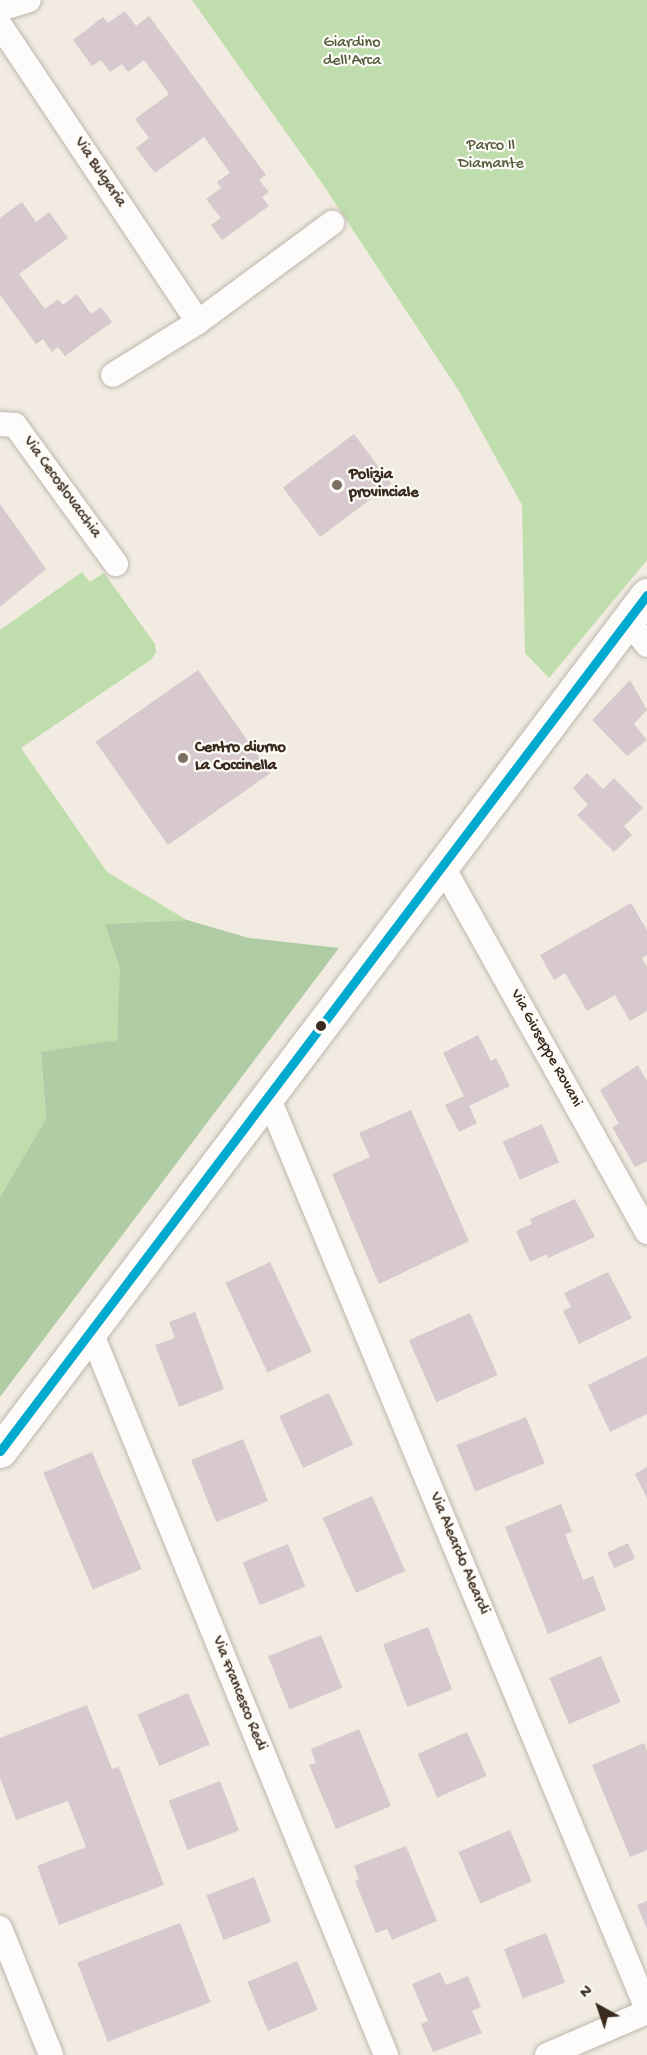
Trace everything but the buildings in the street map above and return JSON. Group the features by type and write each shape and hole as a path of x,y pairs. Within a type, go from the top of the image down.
{"main road":[{"path":"0,1451 269,1099 647,595"}],"street":[{"path":"0,9 29,0"},
{"name":"Via Bulgaria","path":"0,25 198,322"},
{"path":"113,375 198,322 332,223"},
{"name":"Via Cecoslovacchia","path":"0,424 15,425 116,564"},
{"path":"627,620 647,645"},
{"name":"Via Giuseppe Rovani","path":"443,867 644,1220"},
{"name":"Via Aleardo Aleardi","path":"269,1099 647,2010 547,2055"},
{"name":"Via Francesco Redi","path":"91,1332 386,2055"},
{"path":"0,1928 51,2055"}],"green space":[{"name":"Parco Il Diamante","path":"192,0 647,0 647,560 549,678 525,653 522,505 459,391 324,186"},
{"path":"82,572 90,582 104,573 155,644 156,652 152,659 21,748 107,872 187,920 106,924 121,968 117,1040 41,1053 46,1119 0,1197 0,630"},
{"path":"187,920 249,938 339,948 0,1397 0,1197 46,1119 41,1052 117,1040 120,968 105,924"}],"transit line":[{"path":"0,1451 647,595"}],"place":[{"name":"Polizia provinciale","path":"337,485"},
{"name":"Centro diurno La Coccinella","path":"183,758"}],"park label":[{"name":"Giardino dell'Arca","path":"352,53"}]}
